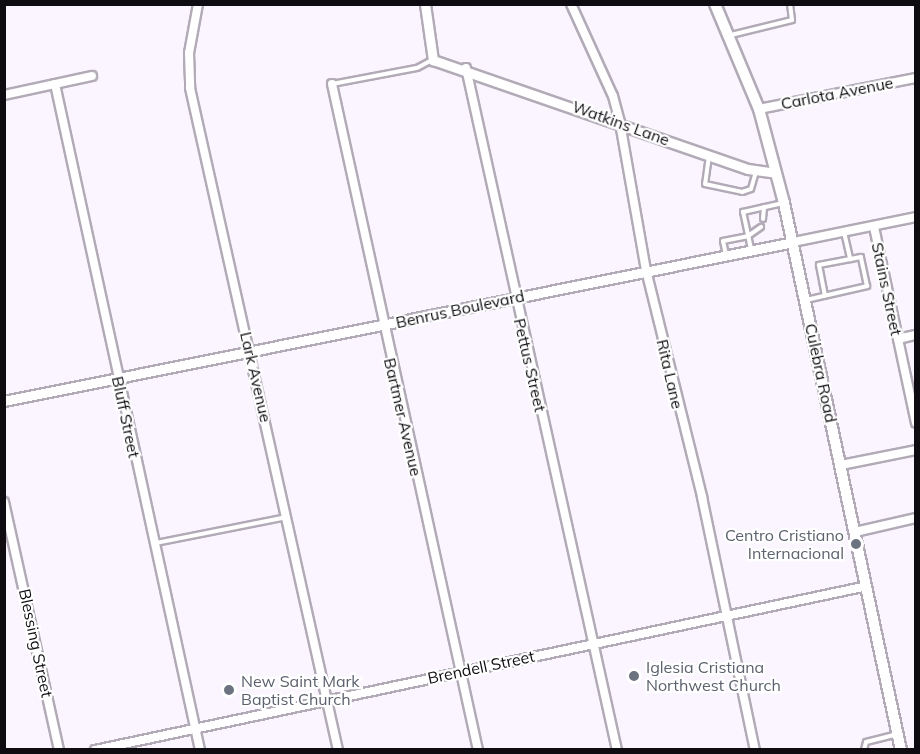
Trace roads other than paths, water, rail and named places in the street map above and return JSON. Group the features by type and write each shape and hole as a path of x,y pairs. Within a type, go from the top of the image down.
{"main road":[{"name":"Culebra Road","path":"715,4 730,35 759,109 784,203 901,750"}],"street":[{"name":"Lark Avenue","path":"198,4 189,53 190,88 338,750"},
{"path":"425,4 433,60 466,68"},
{"name":"Rita Lane","path":"571,4 613,96 620,123 646,270 728,615 755,750"},
{"name":"Watkins Lane","path":"466,68 756,171 776,173"},
{"name":"Pettus Street","path":"466,68 617,750"},
{"path":"4,95 92,76"},
{"name":"Carlota Avenue","path":"759,109 915,78"},
{"name":"Bluff Street","path":"55,84 200,750"},
{"name":"Bartmer Avenue","path":"332,84 382,326 478,750"},
{"name":"Benrus Boulevard","path":"4,401 118,380 382,326 515,296 915,217"},
{"name":"Stains Street","path":"874,226 915,423"},
{"path":"898,339 915,335"},
{"path":"841,465 915,450"},
{"name":"Blessing Street","path":"4,501 59,750"},
{"path":"855,532 915,518"},
{"name":"Brendell Street","path":"95,750 867,586"}],"lane":[{"path":"730,35 792,20 790,4"},
{"path":"332,84 417,68 433,60"},
{"path":"709,155 705,184 742,192 751,189 756,171"},
{"path":"751,250 743,212 784,203"},
{"path":"763,219 764,207"},
{"path":"726,255 723,241 748,236 761,227"},
{"path":"844,231 847,261"},
{"path":"805,300 867,286 861,257 835,264 819,265 825,295"},
{"path":"851,282 852,290"},
{"path":"839,285 840,292"},
{"path":"154,543 287,517"},
{"path":"864,750 866,742 898,734"}],"place":[{"name":"Centro Cristiano Internacional","path":"856,544"},
{"name":"Iglesia Cristiana Northwest Church","path":"634,676"},
{"name":"New Saint Mark Baptist Church","path":"229,690"}]}
